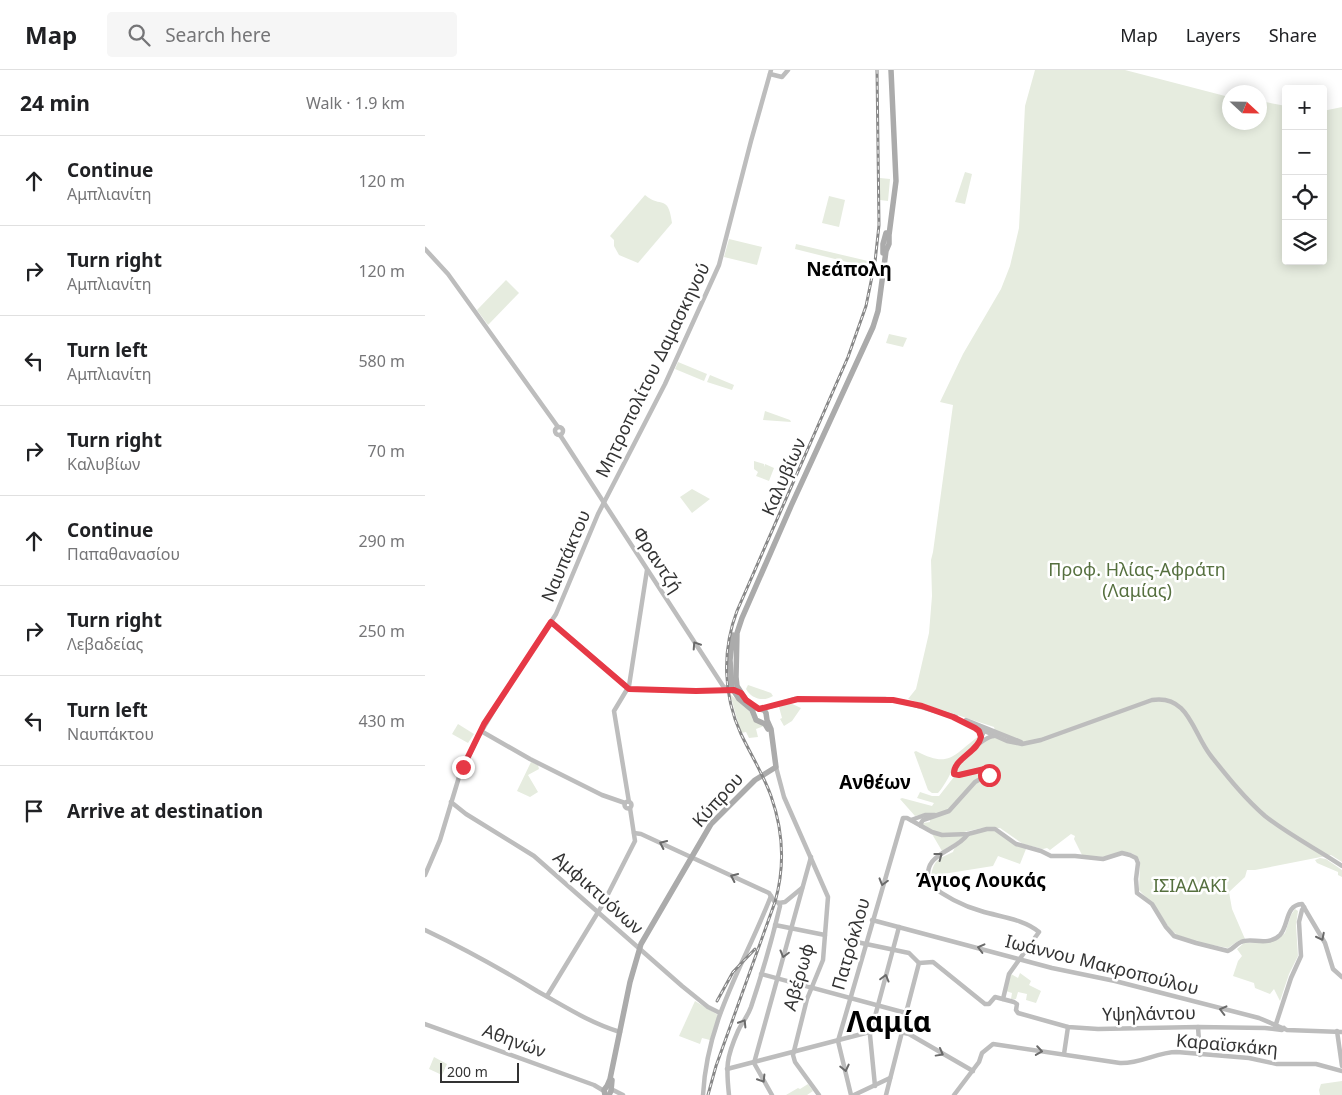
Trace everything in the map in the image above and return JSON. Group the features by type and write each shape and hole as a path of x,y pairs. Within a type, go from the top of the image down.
{"main road":[{"name":"Καλυβίων","path":"741,693 736,677 736,639 739,626 874,324 895,187 891,70"},
{"name":"Καλυβίων","path":"728,690 732,640 736,622 872,320 886,244"},
{"path":"728,690 751,710 756,720 765,718"},
{"path":"741,693 746,700 766,712 765,718 771,729 775,768"},
{"path":"754,716 755,712 761,709"},
{"name":"Κύπρου","path":"608,1091 640,949 711,824 760,777 775,768"},
{"name":"Κύπρου","path":"608,1091 640,949"}],"street":[{"path":"771,72 782,77 788,70"},
{"name":"Μητροπολίτου Δαμασκηνού","path":"604,503 665,384 719,265 771,72"},
{"name":"Φραντζή","path":"425,249 448,274 475,310 557,428 563,430 561,434 604,503 720,677 723,686 728,690"},
{"name":"Ναυπάκτου","path":"425,875 440,840 459,777 481,731 551,622 604,503"},
{"path":"547,996 597,912 635,841 630,808 626,808 627,803 614,712 627,688 647,570"},
{"path":"551,622 627,688 728,690 741,693"},
{"path":"761,709 789,700 885,699 904,702 953,717 1027,743"},
{"path":"971,726 987,730 1014,743 1036,742 1093,723 1148,701 1169,701 1178,705 1186,714 1209,754 1255,806 1270,820 1342,866"},
{"path":"765,718 778,704"},
{"path":"953,717 979,731 982,741"},
{"path":"982,741 987,730"},
{"path":"481,731 582,785 627,803"},
{"path":"919,825 922,821 953,808 979,778 991,773 991,770 987,768 954,774 955,767 982,741 989,737 997,736"},
{"name":"Αβέρωφ","path":"775,768 779,786 827,893 823,960 811,988 793,1052"},
{"name":"Αμφικτυόνων","path":"451,802 465,814 509,839 534,856 696,998 719,1013"},
{"path":"910,820 927,815 939,815"},
{"name":"Πατρόκλου","path":"852,1095 838,1041 901,821 904,818 910,820"},
{"path":"919,825 920,818"},
{"path":"910,820 942,835 968,834 995,829 1016,844 1056,857 1078,856 1103,859 1123,853 1133,856 1138,862 1137,893 1152,904 1169,932 1179,938 1217,949 1228,951 1241,941 1261,941 1277,937 1283,930 1290,910 1294,906 1303,909 1325,945 1333,969 1342,977"},
{"path":"635,833 641,834 769,893 774,901 779,903 785,902 802,888"},
{"path":"919,963 934,962 985,1004 989,1004 993,997 1003,998 1009,974 1039,932 1031,926 975,909 929,884 929,870 933,860 959,843 968,834"},
{"path":"772,1095 754,1063 811,856"},
{"path":"703,1095 706,1063 719,1013 771,896"},
{"path":"729,1095 728,1058 738,1030 748,1015 775,925 780,906 779,903"},
{"path":"1275,1027 1291,978 1301,956 1299,922 1303,909"},
{"name":"Ιωάννου Μακροπούλου","path":"872,920 1270,1022 1275,1027"},
{"path":"775,925 825,936"},
{"path":"875,1086 871,1033 899,927"},
{"path":"425,930 604,1027 620,1032"},
{"path":"847,940 910,954 919,963"},
{"path":"761,974 906,1013 919,963"},
{"name":"Υψηλάντου","path":"1003,998 1016,1003 1016,1011 1020,1014 1066,1027 1103,1029 1275,1027 1287,1030 1339,1032"},
{"path":"1265,1028 1270,1022"},
{"name":"Αθηνών","path":"425,1024 622,1095"},
{"path":"873,1026 909,1034 973,1071 954,1095"},
{"path":"1064,1054 1066,1027"},
{"path":"1198,1027 1199,1055"},
{"path":"727,1068 754,1063 885,1028"},
{"path":"886,1095 902,1032"},
{"path":"1339,1032 1342,1066"},
{"name":"Καραϊσκάκη","path":"973,1071 983,1052 991,1044 1127,1064 1170,1052 1249,1058 1277,1064 1316,1064 1342,1071"},
{"path":"793,1052 794,1060 819,1095"},
{"path":"852,1095 891,1078"},
{"path":"881,1083 888,1088"}],"green space":[{"name":"Προφ. Ηλίας-Αφράτη (Λαμίας)","path":"1035,70 1125,70 1222,95 1222,130 1267,130 1267,102 1282,105 1282,265 1327,265 1327,110 1342,107 1342,862 1331,855 1247,870 1245,877 1229,892 1232,909 1245,939 1238,941 1228,948 1201,943 1177,935 1170,929 1156,908 1139,890 1140,861 1132,853 1123,852 1102,857 1082,855 1074,839 1075,836 1071,834 1050,850 1047,848 1043,849 1023,844 1000,828 982,828 964,832 963,838 942,851 932,834 922,825 923,823 930,822 929,813 915,816 900,799 932,806 934,803 917,798 920,792 939,796 957,773 956,769 995,731 994,727 908,699 916,689 929,633 932,596 931,560 953,405 940,402 963,354 1001,289 1010,266 1019,228 1025,106"},
{"path":"965,172 972,174 965,204 955,202"},
{"path":"880,178 890,179 888,201 880,200"},
{"path":"645,195 666,205 672,223 638,263 619,255 614,246 614,240 610,236"},
{"path":"829,196 845,200 839,227 822,223"},
{"path":"729,239 762,247 757,265 724,257"},
{"path":"796,244 868,261 867,267 795,249"},
{"path":"506,280 519,293 488,325 477,310"},
{"path":"889,334 907,338 903,347 886,343"},
{"path":"678,362 707,374 704,381 675,369"},
{"path":"710,375 734,385 732,390 707,382"},
{"path":"765,411 790,420 791,422 763,420"},
{"path":"754,461 764,464 764,467 765,464 774,468 769,481 756,476 758,472 754,469"},
{"path":"692,489 710,499 692,513 680,497"},
{"path":"748,685 771,693 773,696 766,699 754,697 746,689"},
{"path":"730,694 750,712 753,720 764,726 756,729 758,737 749,738 746,732 741,733"},
{"path":"790,703 801,708 792,721 784,726 780,719 782,718 779,707"},
{"path":"458,724 474,734 468,743 452,734"},
{"path":"979,736 971,749 961,757 938,793 932,793 928,790 914,752 916,751 937,759 944,759 957,754"},
{"path":"531,762 538,765 539,769 528,775 538,792 530,797 517,791"},
{"path":"985,830 993,830 1026,849 1020,864 998,856 993,866 943,874 941,880 931,878 933,867 937,861 953,852 969,836"},
{"path":"1320,858 1326,859 1342,870 1342,877 1338,875 1338,872 1317,863 1315,860"},
{"path":"1295,909 1298,911 1296,925 1298,956 1289,974 1280,1001 1274,989 1270,994 1255,988 1254,983 1233,976 1238,961 1242,956 1237,949 1244,943 1267,943 1279,938 1285,933"},
{"path":"1020,973 1031,981 1029,985 1041,991 1036,1003 1026,1000 1027,994 1018,992 1016,999 1011,999 1012,993 1006,991 1011,974 1018,978"},
{"path":"695,1001 718,1015 710,1040 702,1038 700,1044 679,1036"},
{"path":"434,1057 447,1064 442,1075 429,1069"},
{"path":"1342,1081 1342,1095 1320,1095 1321,1084"},
{"path":"808,1084 813,1091 807,1095 786,1095 798,1088 800,1089"}],"railway":[{"path":"708,1095 716,1066 775,902 781,862 780,835 771,796 741,734 731,704 727,672 729,641 737,611 848,357 866,306 875,262 879,225 877,70"},
{"path":"717,1001 733,972 755,949"}],"district":[{"name":"Νεάπολη","path":"849,269"},
{"name":"Ανθέων","path":"875,782"},
{"name":"Άγιος Λουκάς","path":"981,880"},
{"name":"Λαμία","path":"889,1022"}],"route":[{"path":"463,767 484,724 551,622 630,689 734,690 741,693 746,700 759,709 798,699 890,699 922,706 953,717 979,731 981,737 977,746 955,767 954,774 959,775 989,768 992,772 989,775"}],"park label":[{"name":"ΙΣΙΑΔΑΚΙ","path":"1190,886"}]}
